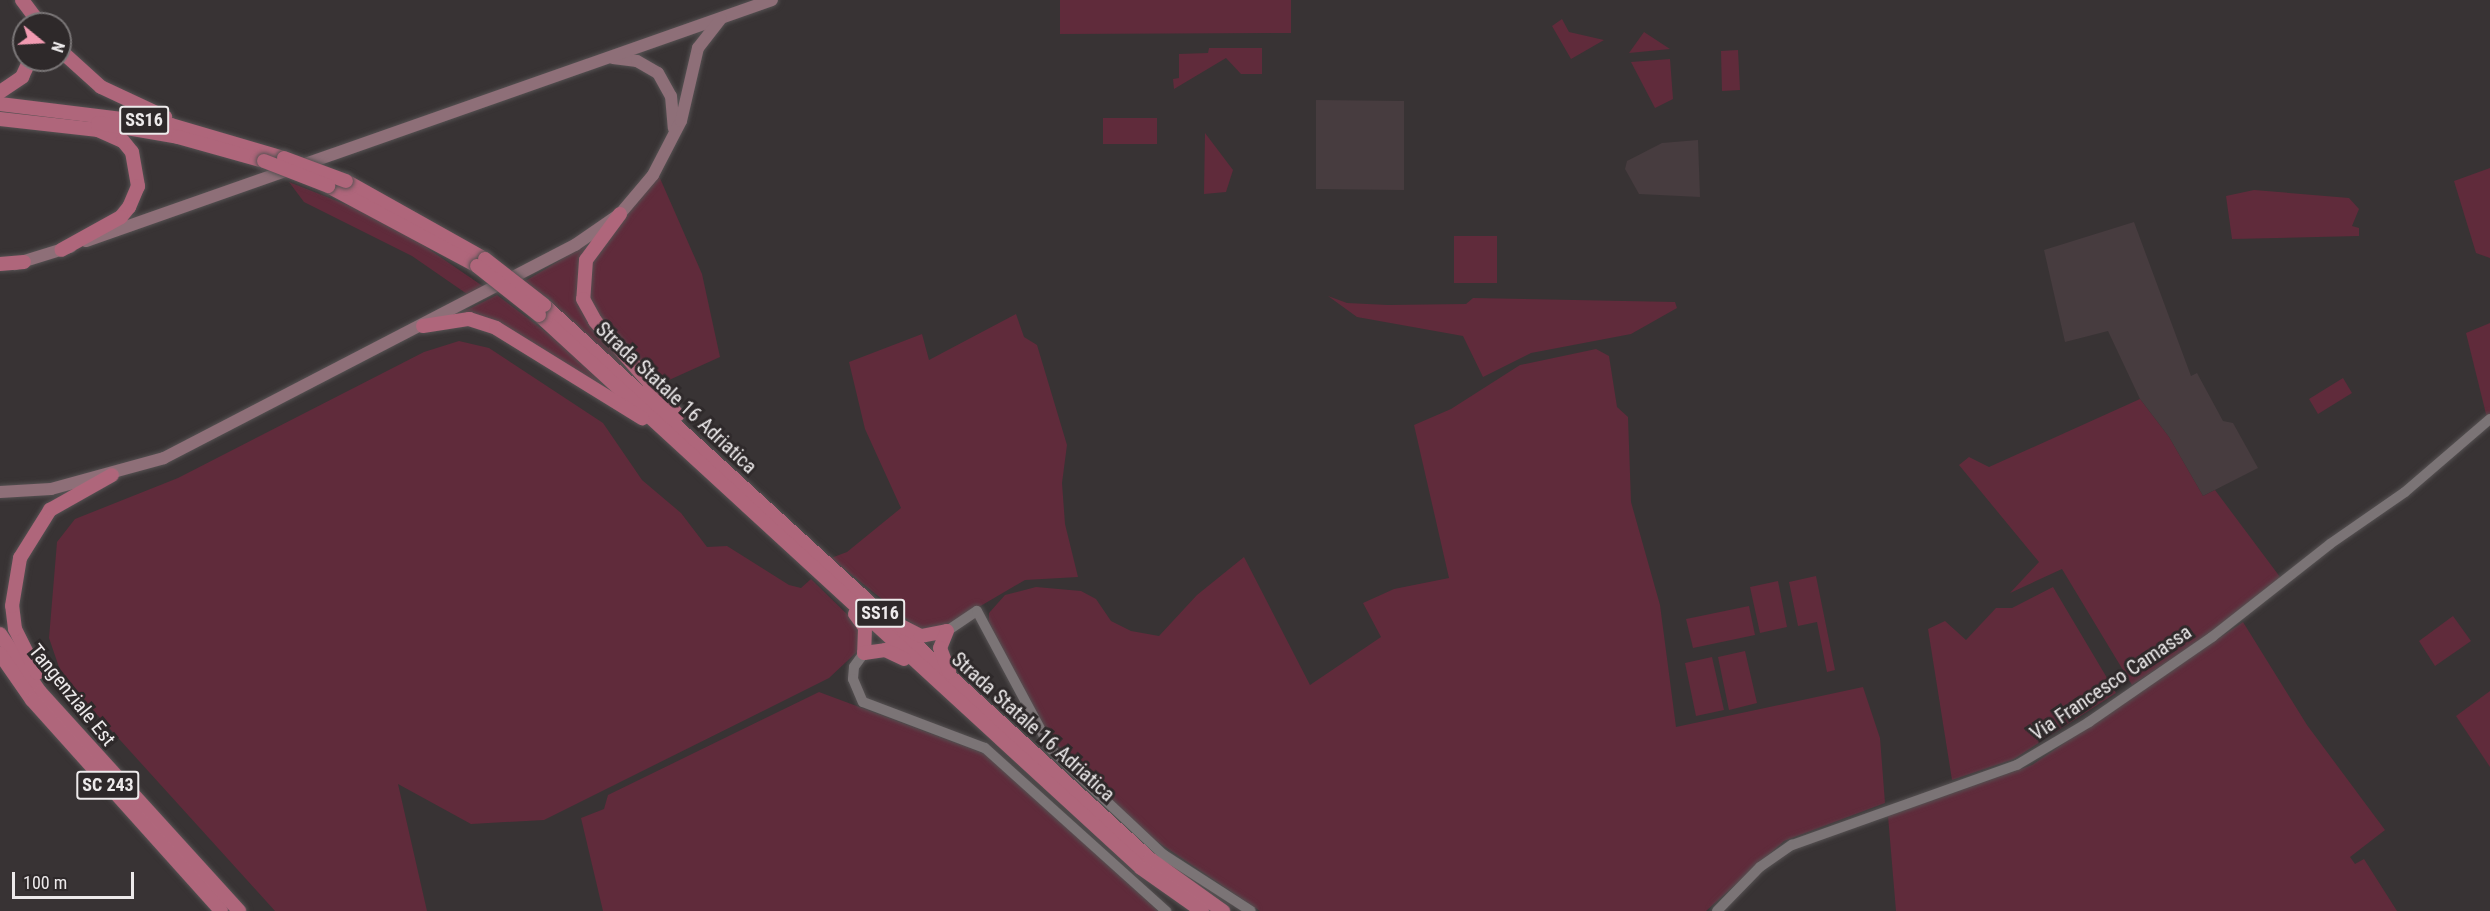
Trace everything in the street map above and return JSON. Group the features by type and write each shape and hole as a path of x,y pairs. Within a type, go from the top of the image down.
{"highway":[{"path":"72,61 101,87 134,106 254,142 265,156"},
{"path":"0,92 22,77 24,72"},
{"name":"Strada Statale 16 Adriatica","path":"0,104 149,121 265,156 481,262"},
{"name":"Strada Statale 16 Adriatica","path":"0,114 128,127 284,158 346,181 481,262 542,310 860,594 994,719 1150,859 1223,911"},
{"path":"0,119 98,130 123,141 132,152 139,179 129,207 121,217 61,250"},
{"path":"620,214 586,260 583,299 596,321 699,452"},
{"path":"0,264 24,262"},
{"path":"423,326 458,319 496,328 699,452"},
{"name":"Strada Statale 16 Adriatica","path":"699,452 812,565 945,690 1141,868 1202,911"},
{"path":"87,746 23,651 12,606 15,580 31,534 50,510 112,475"},
{"path":"812,565 820,579 862,621 867,634 864,653 894,652 945,690"},
{"path":"860,594 912,633 947,631 940,648 946,669 994,719"},
{"name":"Tangenziale Est","path":"0,634 40,692 238,911"},
{"name":"Tangenziale Est","path":"0,654 32,700 221,911"},
{"path":"0,662 32,700"}],"main road":[{"path":"0,270 772,0"},
{"path":"0,492 51,489 112,475 212,437 557,256 620,214 667,153 681,121 698,48 721,19"},
{"path":"604,59 649,65 664,81 675,122 667,153"}],"street":[{"name":"Via Francesco Camassa","path":"1717,911 1760,867 1792,845 2018,765 2069,734 2212,637 2330,544 2405,492 2490,419"},
{"path":"947,631 977,611 1051,749 1164,855 1251,911"},
{"path":"864,653 853,679 863,702 985,748 1167,911"}],"shaded area":[{"path":"1060,0 1291,0 1291,33 1060,34"},
{"path":"1562,19 1569,32 1604,40 1571,59 1552,26"},
{"path":"1644,32 1670,49 1629,53"},
{"path":"1209,48 1262,48 1262,74 1241,74 1226,58 1174,89 1173,79 1179,78 1179,54 1208,53"},
{"path":"1738,50 1740,90 1722,91 1721,51"},
{"path":"1670,59 1673,99 1655,108 1631,62"},
{"path":"1316,100 1404,101 1404,190 1316,189"},
{"path":"1103,118 1157,118 1157,144 1103,144"},
{"path":"1205,133 1233,170 1226,192 1204,194"},
{"path":"1698,140 1700,197 1639,194 1625,169 1627,161 1662,143"},
{"path":"2490,168 2490,258 2476,253 2454,181"},
{"path":"659,176 702,274 720,357 658,385 591,308 587,275 598,247"},
{"path":"289,182 365,212 411,237 487,289 467,294 412,256 304,202"},
{"path":"2254,190 2349,198 2359,209 2352,226 2359,228 2359,236 2232,239 2226,196"},
{"path":"2134,222 2191,376 2197,373 2223,421 2233,423 2258,468 2203,496 2169,437 2140,399 2108,331 2065,342 2044,250"},
{"path":"1454,236 1497,236 1497,283 1454,283"},
{"path":"587,244 582,258 596,329 646,389 522,283"},
{"path":"497,295 558,341 622,398 461,313"},
{"path":"1328,296 1347,303 1388,305 1466,304 1473,298 1675,302 1677,308 1631,334 1531,353 1483,377 1463,336 1357,317"},
{"path":"1016,314 1024,337 1037,345 1067,445 1062,483 1065,524 1078,577 1025,580 943,628 919,629 831,558 847,552 901,508 865,429 849,362 922,334 929,360"},
{"path":"2490,323 2490,416 2487,418 2466,333"},
{"path":"459,341 489,348 603,423 642,480 681,513 707,547 727,546 789,585 801,588 811,579 856,623 861,648 829,678 544,820 471,824 398,784 427,911 275,911 62,676 49,638 57,542 75,519 178,478 424,352"},
{"path":"1596,349 1609,356 1617,407 1628,417 1631,502 1660,605 1676,727 1863,687 1880,738 1885,803 1784,841 1706,911 1260,911 1146,834 1047,735 989,622 989,613 1005,595 1036,587 1081,591 1096,599 1111,621 1131,631 1159,636 1197,595 1244,557 1310,685 1381,637 1363,603 1394,589 1449,578 1414,425 1451,409 1520,365"},
{"path":"2343,378 2352,393 2318,414 2309,399"},
{"path":"2140,399 2169,437 2203,496 2215,490 2280,577 2209,634 2132,685 2062,569 2010,593 2039,562 1959,465 1969,457 1989,467"},
{"path":"1816,576 1835,670 1827,672 1817,622 1798,626 1789,582"},
{"path":"1778,581 1787,627 1760,633 1750,587"},
{"path":"2053,587 2116,693 2014,759 1952,780 1928,629 1945,621 1966,640 1996,608 2012,608"},
{"path":"1749,606 1755,635 1693,648 1686,619"},
{"path":"2453,616 2471,641 2435,666 2419,641"},
{"path":"2243,622 2307,725 2385,830 2350,857 2355,864 2364,859 2397,911 1896,911 1888,816 2032,765"},
{"path":"1745,651 1757,703 1729,710 1718,657"},
{"path":"1712,657 1724,710 1696,716 1685,663"},
{"path":"2490,691 2490,767 2456,716"},
{"path":"819,692 988,755 1158,911 603,911 581,818 604,809 608,795"}]}
